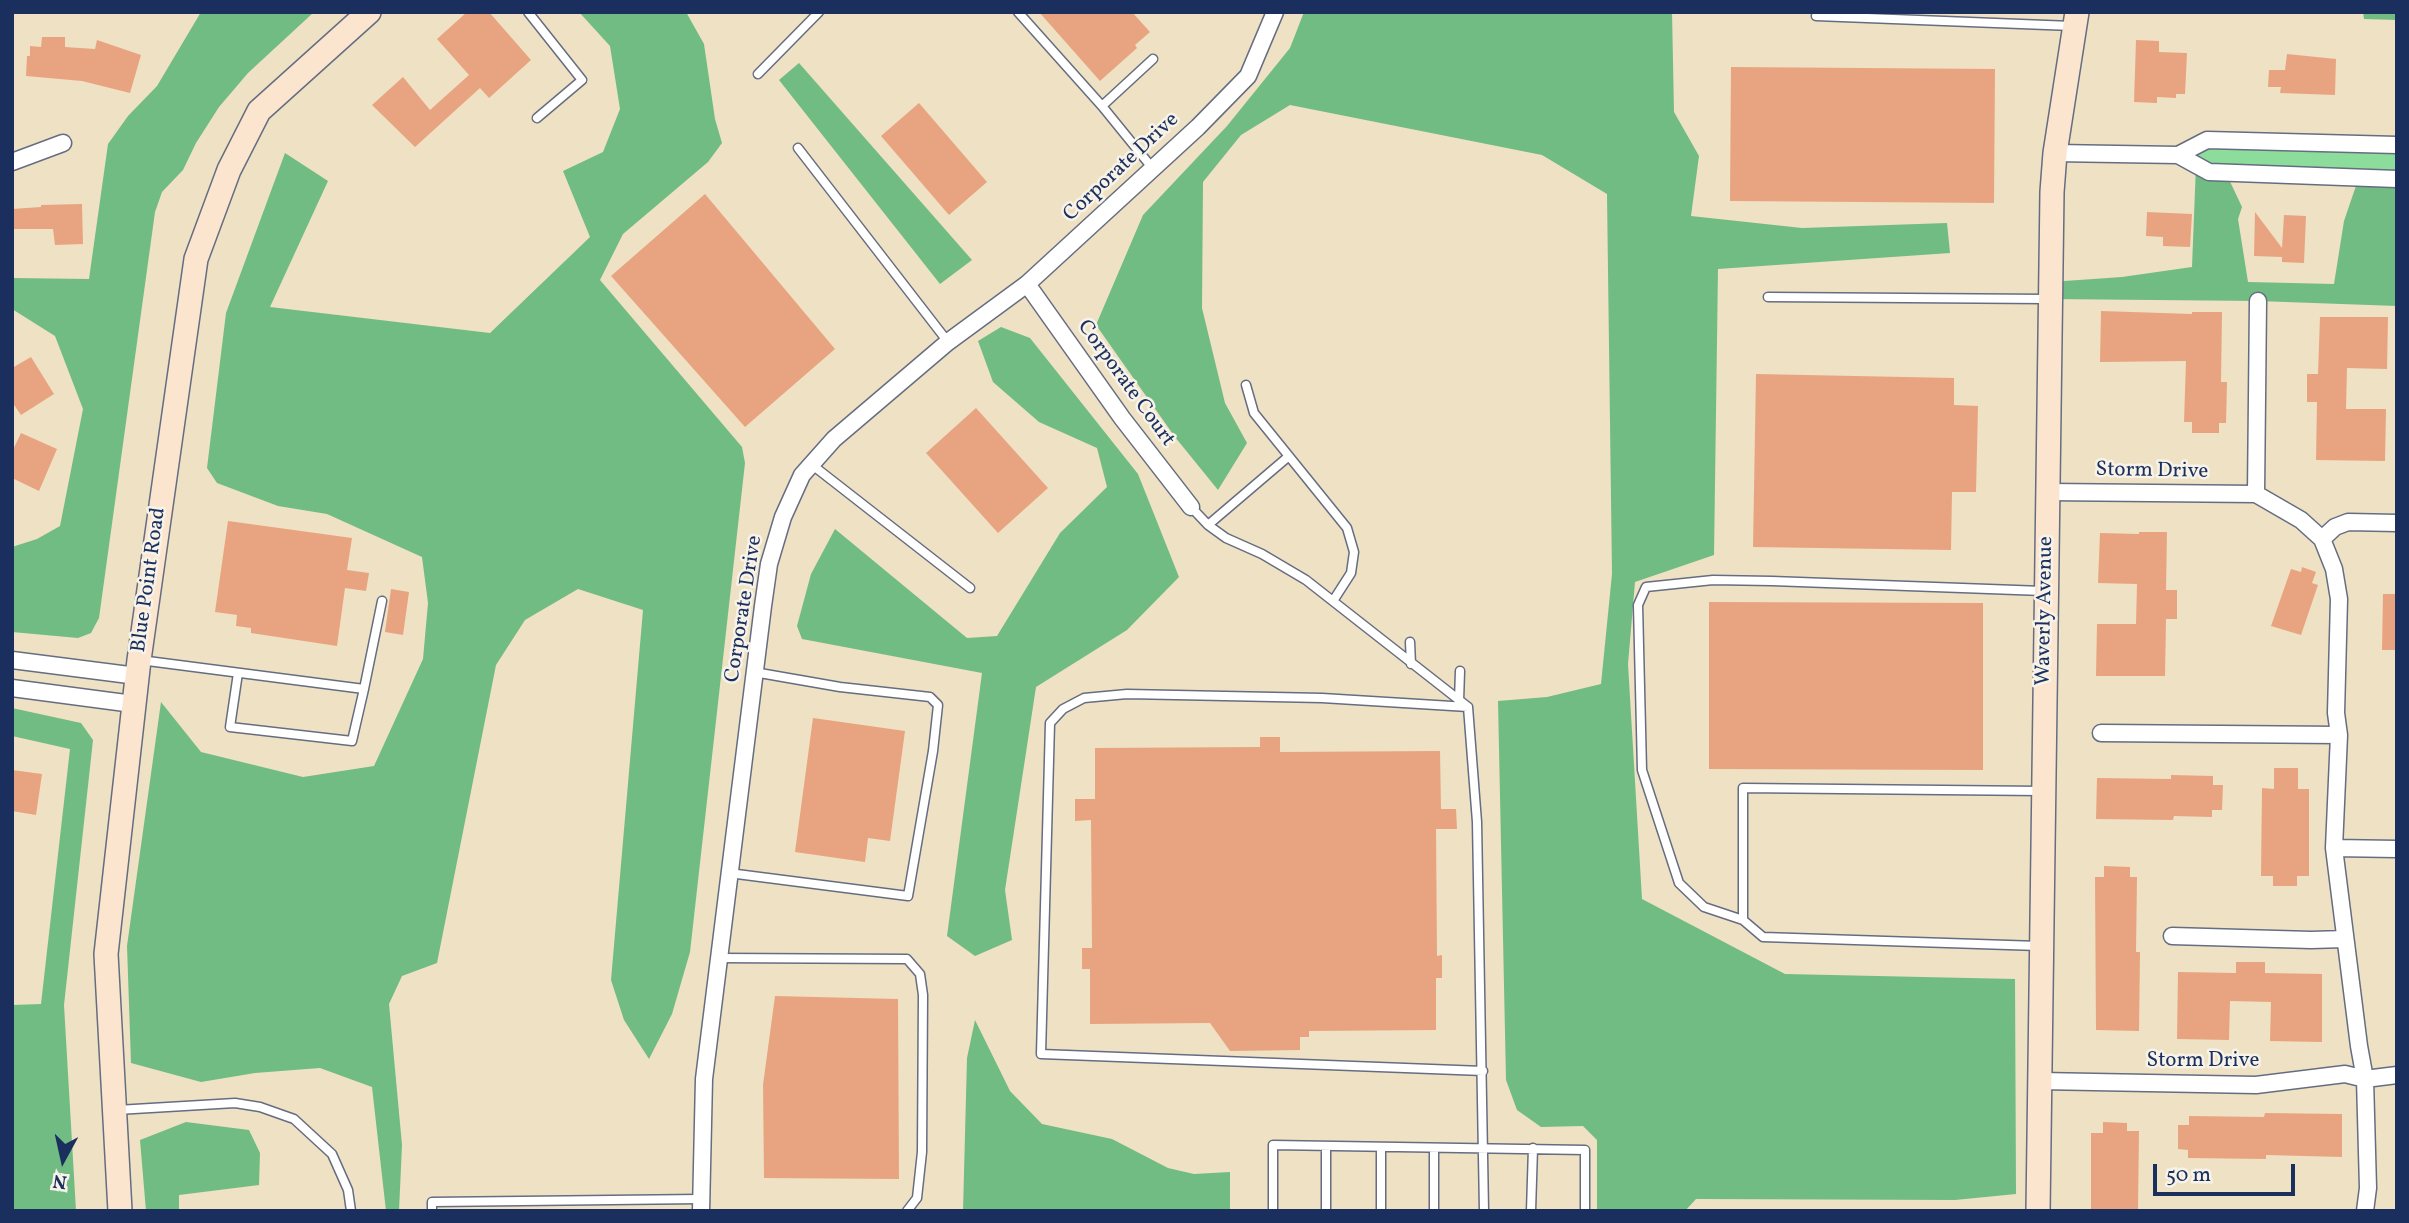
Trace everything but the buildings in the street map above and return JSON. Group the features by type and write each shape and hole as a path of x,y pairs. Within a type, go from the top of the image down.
{"street":[{"name":"Blue Point Road","path":"120,1211 106,954 133,704 196,259 229,170 259,111 369,12"},
{"name":"Corporate Drive","path":"701,1205 704,1079 754,672 769,564 783,517 802,475 834,439 948,342 1027,284 1154,170 1248,76 1275,12"},
{"name":"Waverly Avenue","path":"2038,1211 2052,192 2055,153 2076,19"},
{"path":"2178,155 2207,140 2397,145"},
{"path":"12,162 63,143"},
{"path":"2055,153 2178,155 2209,172 2397,179"},
{"name":"Corporate Court","path":"1027,284 1122,418 1191,507"},
{"path":"2256,494 2258,301"},
{"name":"Storm Drive","path":"2048,492 2256,494 2301,520 2322,539 2334,569 2339,599 2336,713 2339,736 2334,848 2344,939 2365,1079 2368,1188 2365,1211"},
{"path":"2322,539 2335,527 2348,522 2397,523"},
{"path":"12,660 138,668"},
{"path":"12,688 133,704"},
{"path":"2101,733 2339,736"},
{"path":"2334,848 2397,849"},
{"path":"2172,936 2344,939"},
{"name":"Storm Drive","path":"2040,1081 2256,1084 2345,1074 2365,1079 2397,1075"}],"lane":[{"path":"528,12 582,80 537,118"},
{"path":"758,74 819,12"},
{"path":"1018,12 1102,106 1154,170"},
{"path":"1816,16 2076,19"},
{"path":"1102,106 1153,59"},
{"path":"798,148 948,342"},
{"path":"1768,297 2050,299"},
{"path":"1246,385 1254,413 1347,528 1354,552 1351,573 1332,601"},
{"path":"1208,525 1289,456"},
{"path":"811,464 970,588"},
{"path":"1191,507 1208,525 1226,538 1262,554 1306,580 1468,707 1477,822 1484,1211"},
{"path":"2042,946 1763,937 1743,920 1704,907 1679,883 1642,770 1638,605 1646,587 1713,580 1908,584 1995,591 2046,591"},
{"path":"238,673 230,727 352,741 382,601"},
{"path":"1410,642 1411,664"},
{"path":"138,668 238,673 364,689"},
{"path":"1460,671 1460,701"},
{"path":"729,873 908,896 933,751 937,705 930,697 840,687 754,672"},
{"path":"1468,707 1322,698 1127,694 1084,698 1063,709 1050,723 1041,1054 1483,1071"},
{"path":"1743,920 1743,788 2044,791"},
{"path":"719,958 907,960 920,974 923,995 922,1152 917,1198 907,1211"},
{"path":"114,1110 235,1103 260,1107 294,1119 332,1154 348,1190 351,1211"},
{"path":"1273,1211 1273,1145 1585,1150 1585,1211"},
{"path":"1326,1146 1326,1211"},
{"path":"1381,1147 1381,1211"},
{"path":"1434,1148 1434,1211"},
{"path":"1531,1211 1533,1148"},
{"path":"432,1211 432,1202 701,1205"}],"green space":[{"path":"201,12 314,12 248,73 219,107 196,143 183,170 162,192 155,212 99,618 91,633 78,638 12,632 12,547 37,539 60,526 83,409 55,336 12,309 12,278 89,279 108,144 128,116 157,86"},
{"path":"579,12 686,12 704,44 715,119 722,143 708,162 623,234 600,280 742,447 745,463 690,952 672,1014 649,1059 624,1020 611,980 643,610 578,589 525,620 496,665 437,963 402,976 389,1004 402,1145 399,1211 386,1211 372,1087 320,1068 255,1073 201,1082 131,1063 127,946 161,702 201,752 303,777 374,766 423,659 428,603 422,557 327,514 278,506 217,483 207,468 226,313 285,153 328,181 270,307 490,333 590,237 563,171 603,152 620,109 610,46"},
{"path":"1304,12 1672,12 1674,112 1699,156 1691,216 1802,228 1947,223 1950,253 1718,269 1714,555 1635,582 1628,664 1642,899 1785,974 2015,979 2016,1194 1955,1200 1696,1199 1685,1211 1597,1211 1597,1140 1583,1126 1541,1127 1517,1110 1506,1080 1498,701 1547,697 1601,684 1612,574 1607,194 1542,155 1290,105 1241,135 1203,182 1202,308 1225,403 1247,443 1218,490 1175,437 1096,325 1143,215 1227,126 1290,48"},
{"path":"2363,12 2397,12 2397,20 2364,19"},
{"path":"799,63 972,260 940,284 779,80"},
{"path":"2207,140 2397,145 2397,179 2209,172 2178,155"},
{"path":"2196,165 2226,173 2242,207 2238,219 2248,282 2334,284 2344,221 2359,177 2397,179 2397,306 2258,301 2050,299 2050,282 2122,277 2192,267"},
{"path":"1001,327 1030,338 1138,474 1179,577 1127,630 1036,687 1005,890 1012,940 975,956 947,936 982,673 802,639 797,626 811,574 835,529 967,638 997,636 1060,533 1107,487 1097,448 1039,422 993,382 978,341"},
{"path":"12,708 81,723 93,740 64,1005 76,1211 12,1211 12,1005 41,1004 70,749 12,736"},
{"path":"975,1020 1010,1091 1042,1124 1112,1139 1168,1168 1194,1174 1230,1172 1230,1211 963,1211 967,1058"},
{"path":"186,1122 249,1130 260,1153 259,1185 179,1195 179,1211 146,1211 140,1140"}]}
